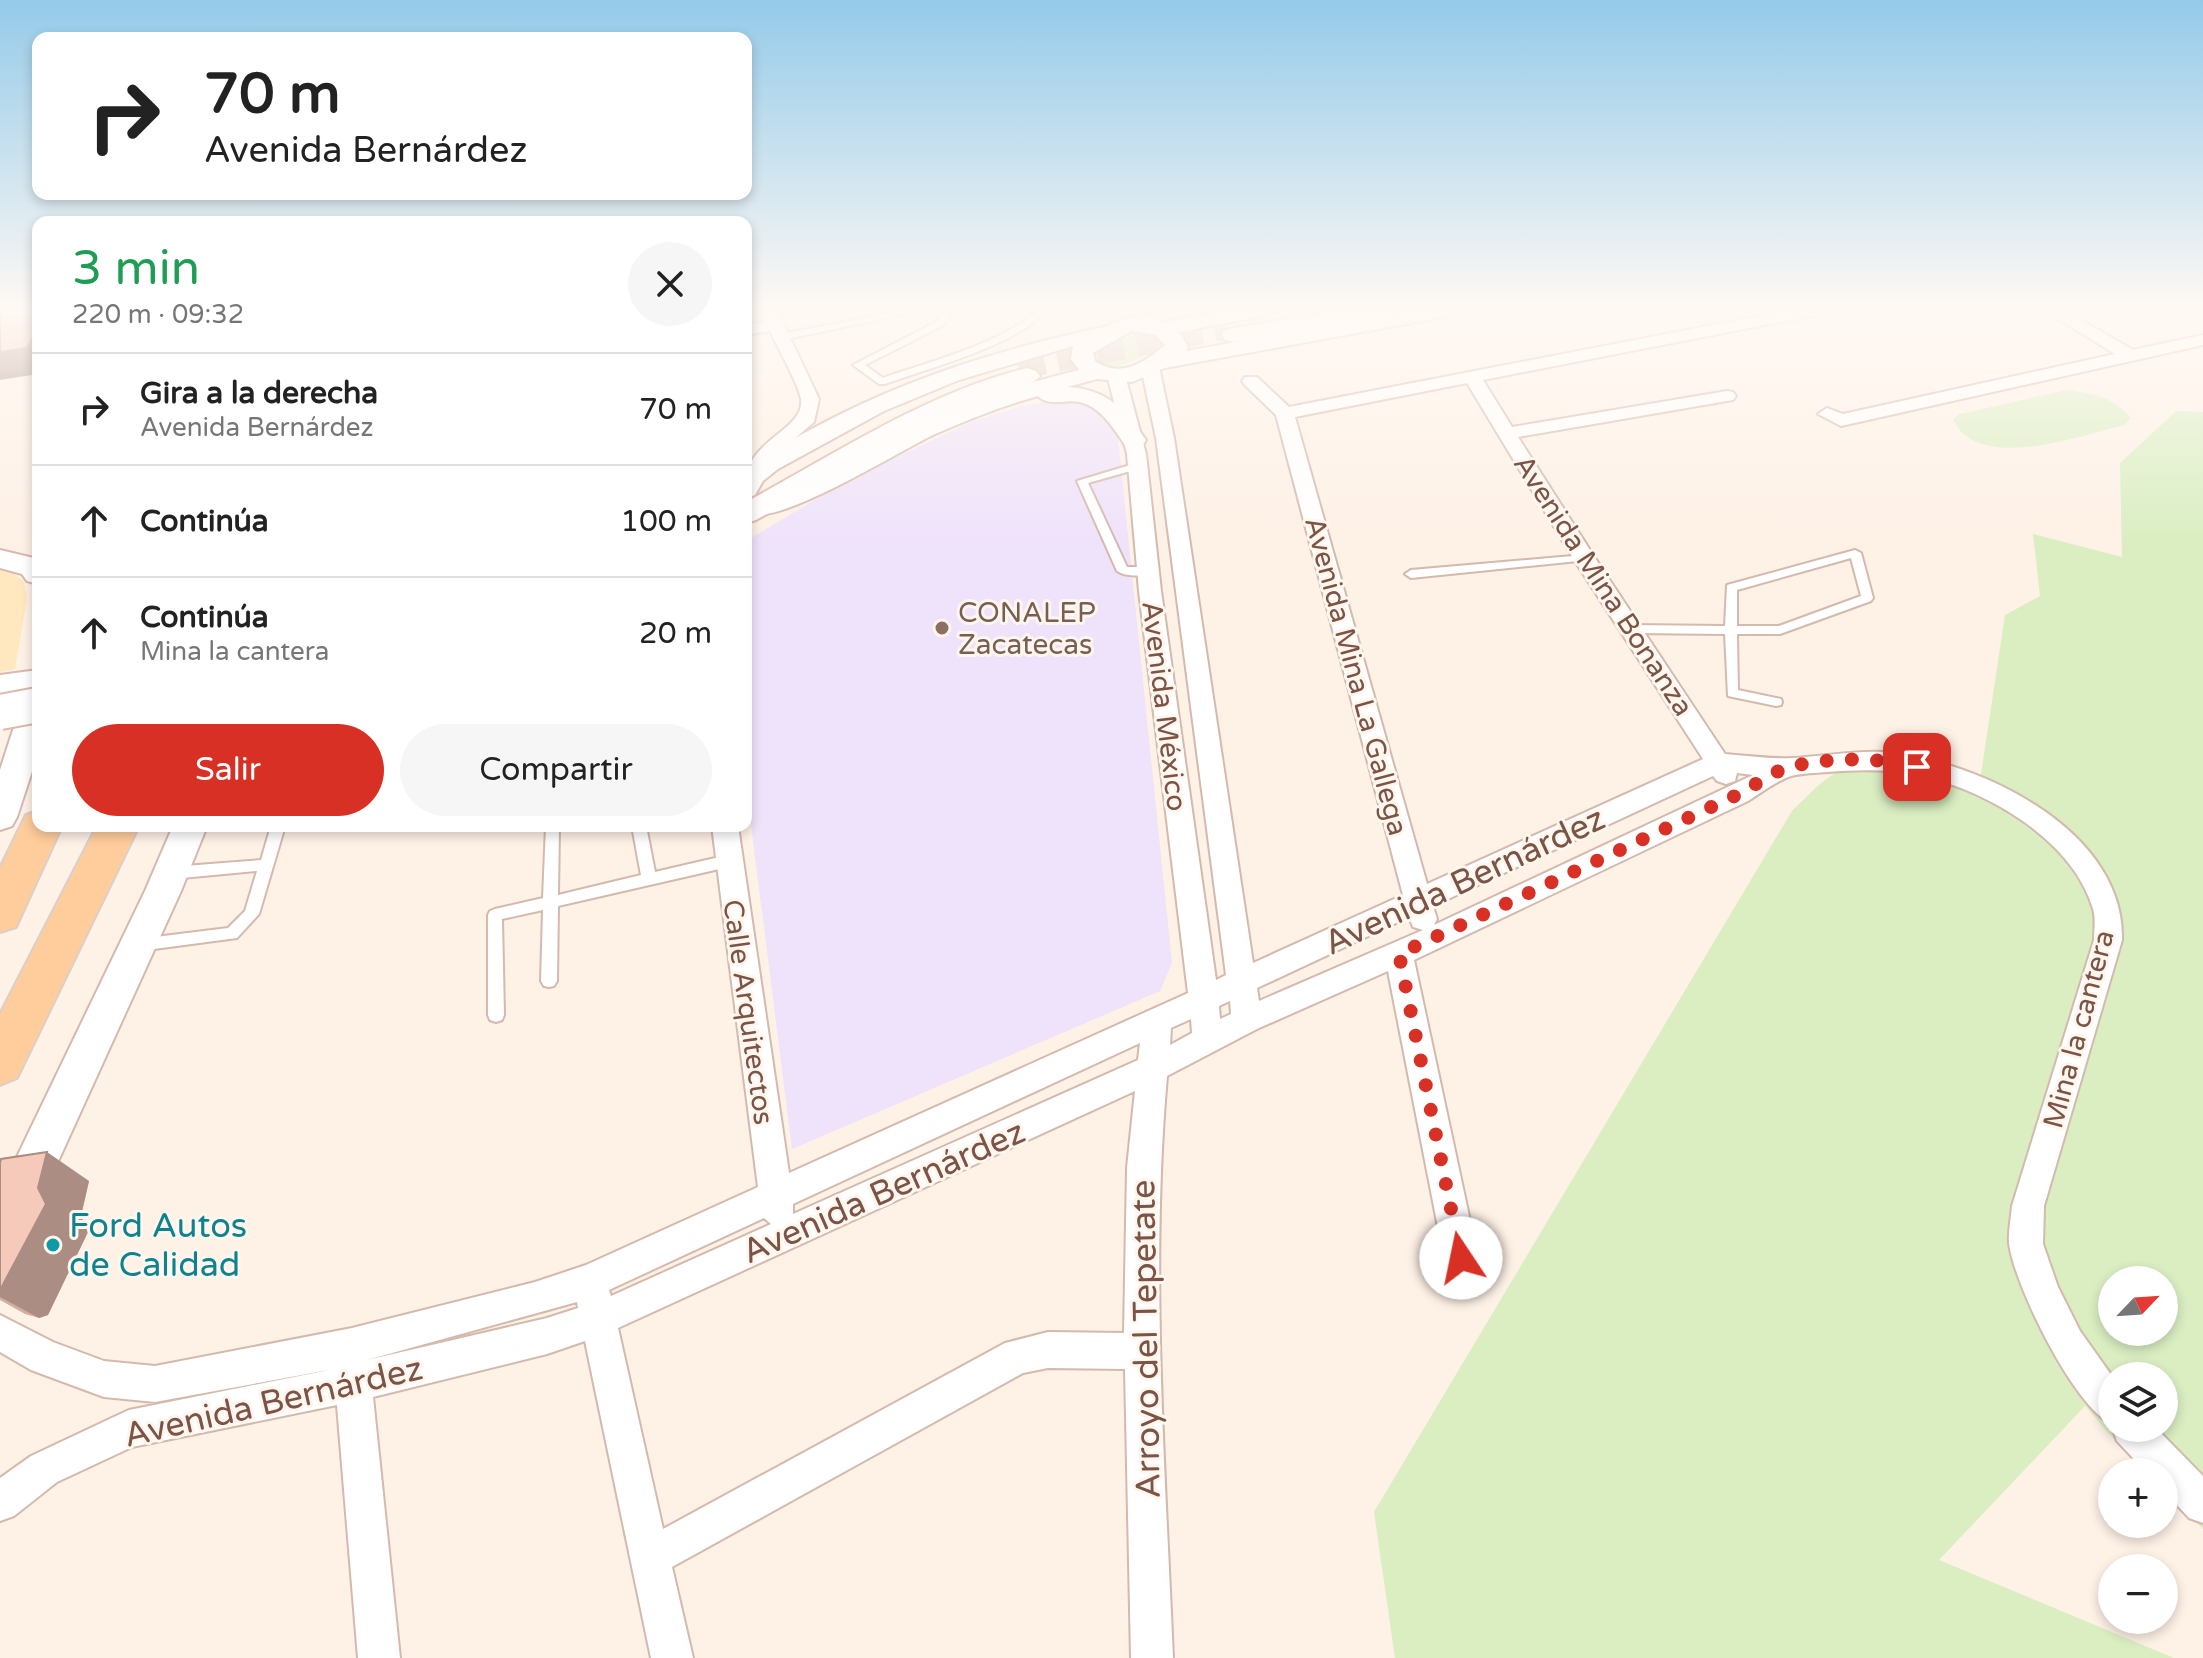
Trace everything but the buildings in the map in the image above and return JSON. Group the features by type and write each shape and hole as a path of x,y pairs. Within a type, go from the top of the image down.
{"main road":[{"path":"752,500 892,429 952,401 994,387"},
{"path":"752,502 812,490"},
{"path":"0,559 32,567"},
{"path":"0,687 32,682"},
{"path":"0,712 32,706"},
{"path":"0,914 38,832"},
{"path":"0,1063 115,832"}],"street":[{"path":"752,488 763,456 807,418 810,399 805,387"},
{"path":"752,497 795,448 873,406 920,387"},
{"path":"978,408 1008,387"},
{"name":"Avenida México","path":"1118,387 1127,399 1134,440 1208,1039"},
{"name":"Avenida México","path":"1156,387 1247,1020"},
{"path":"1258,387 1285,413 1410,387"},
{"name":"Avenida Mina Bonanza","path":"1479,387 1584,558 1739,794"},
{"path":"1827,414 1841,420 1989,387"},
{"path":"812,490 919,433 978,408 1043,395 1081,394 1094,398 1112,409 1134,440"},
{"path":"1507,433 1727,396"},
{"name":"Avenida Mina La Gallega","path":"1285,413 1429,940"},
{"path":"0,817 32,724"},
{"name":"Mina la cantera","path":"1787,767 1856,760 1897,762 1936,771 1988,790 2028,813 2064,840 2089,871 2108,911 2108,940 2028,1206 2026,1244 2043,1294 2067,1344 2098,1387"},
{"path":"1718,763 1787,767"},
{"name":"Avenida Bernárdez","path":"0,1502 44,1469 129,1429 352,1365 590,1281 1718,763"},
{"name":"Avenida Bernárdez","path":"0,1333 44,1357 104,1379 155,1384 352,1365 547,1336 599,1319 1153,1068 1247,1020 1399,954 1739,794 1787,767"},
{"path":"7,1219 138,945 188,832"},
{"name":"Calle Arquitectos","path":"726,832 774,1197 785,1235"},
{"path":"1399,954 1461,1258"},
{"name":"Arroyo del Tepetate","path":"1152,1658 1142,1351 1143,1168 1157,1021"},
{"path":"590,1281 672,1658"},
{"path":"650,1558 1018,1356 1048,1350 1142,1351"},
{"path":"352,1365 379,1658"},
{"path":"2143,1442 2203,1504"}],"lane":[{"path":"1137,466 1082,481 1123,571 1148,571"},
{"path":"1630,629 1729,629 1780,630 1867,598 1855,553 1731,588 1729,629 1732,693 1776,702"},
{"path":"1411,574 1584,558"},
{"path":"138,945 232,934 252,914 276,832"},
{"path":"549,981 552,832"},
{"path":"640,832 649,879"},
{"path":"496,1015 495,915 728,861"},
{"path":"171,873 267,865"}],"shaded area":[{"path":"1055,400 1084,401 1102,408 1117,428 1172,963 1160,991 792,1149 752,832 752,537 848,480 973,421"}],"green space":[{"path":"2067,390 2102,397 2131,418 2124,425 2083,436 2007,448 1984,445 1966,435 1953,419 1960,414"},
{"path":"2176,411 2203,412 2203,1529 2178,1505 2178,1458 2131,1458 2117,1442 2178,1442 2178,1362 2098,1362 2098,1421 2085,1406 1939,1560 2098,1626 2098,1634 2116,1634 2174,1658 1395,1658 1374,1512 1792,811 1838,771 1857,764 1899,769 1978,794 2005,615 2040,596 2033,534 2122,557 2120,463"}],"sand":[{"path":"0,568 10,571 24,582 27,598 15,669 0,672"}],"place":[{"name":"CONALEP Zacatecas","path":"942,628"},
{"name":"Ford Autos de Calidad","path":"53,1245"}],"route":[{"path":"1461,1258 1399,954 1739,794 1787,767 1856,760 1897,762 1917,767"}]}
